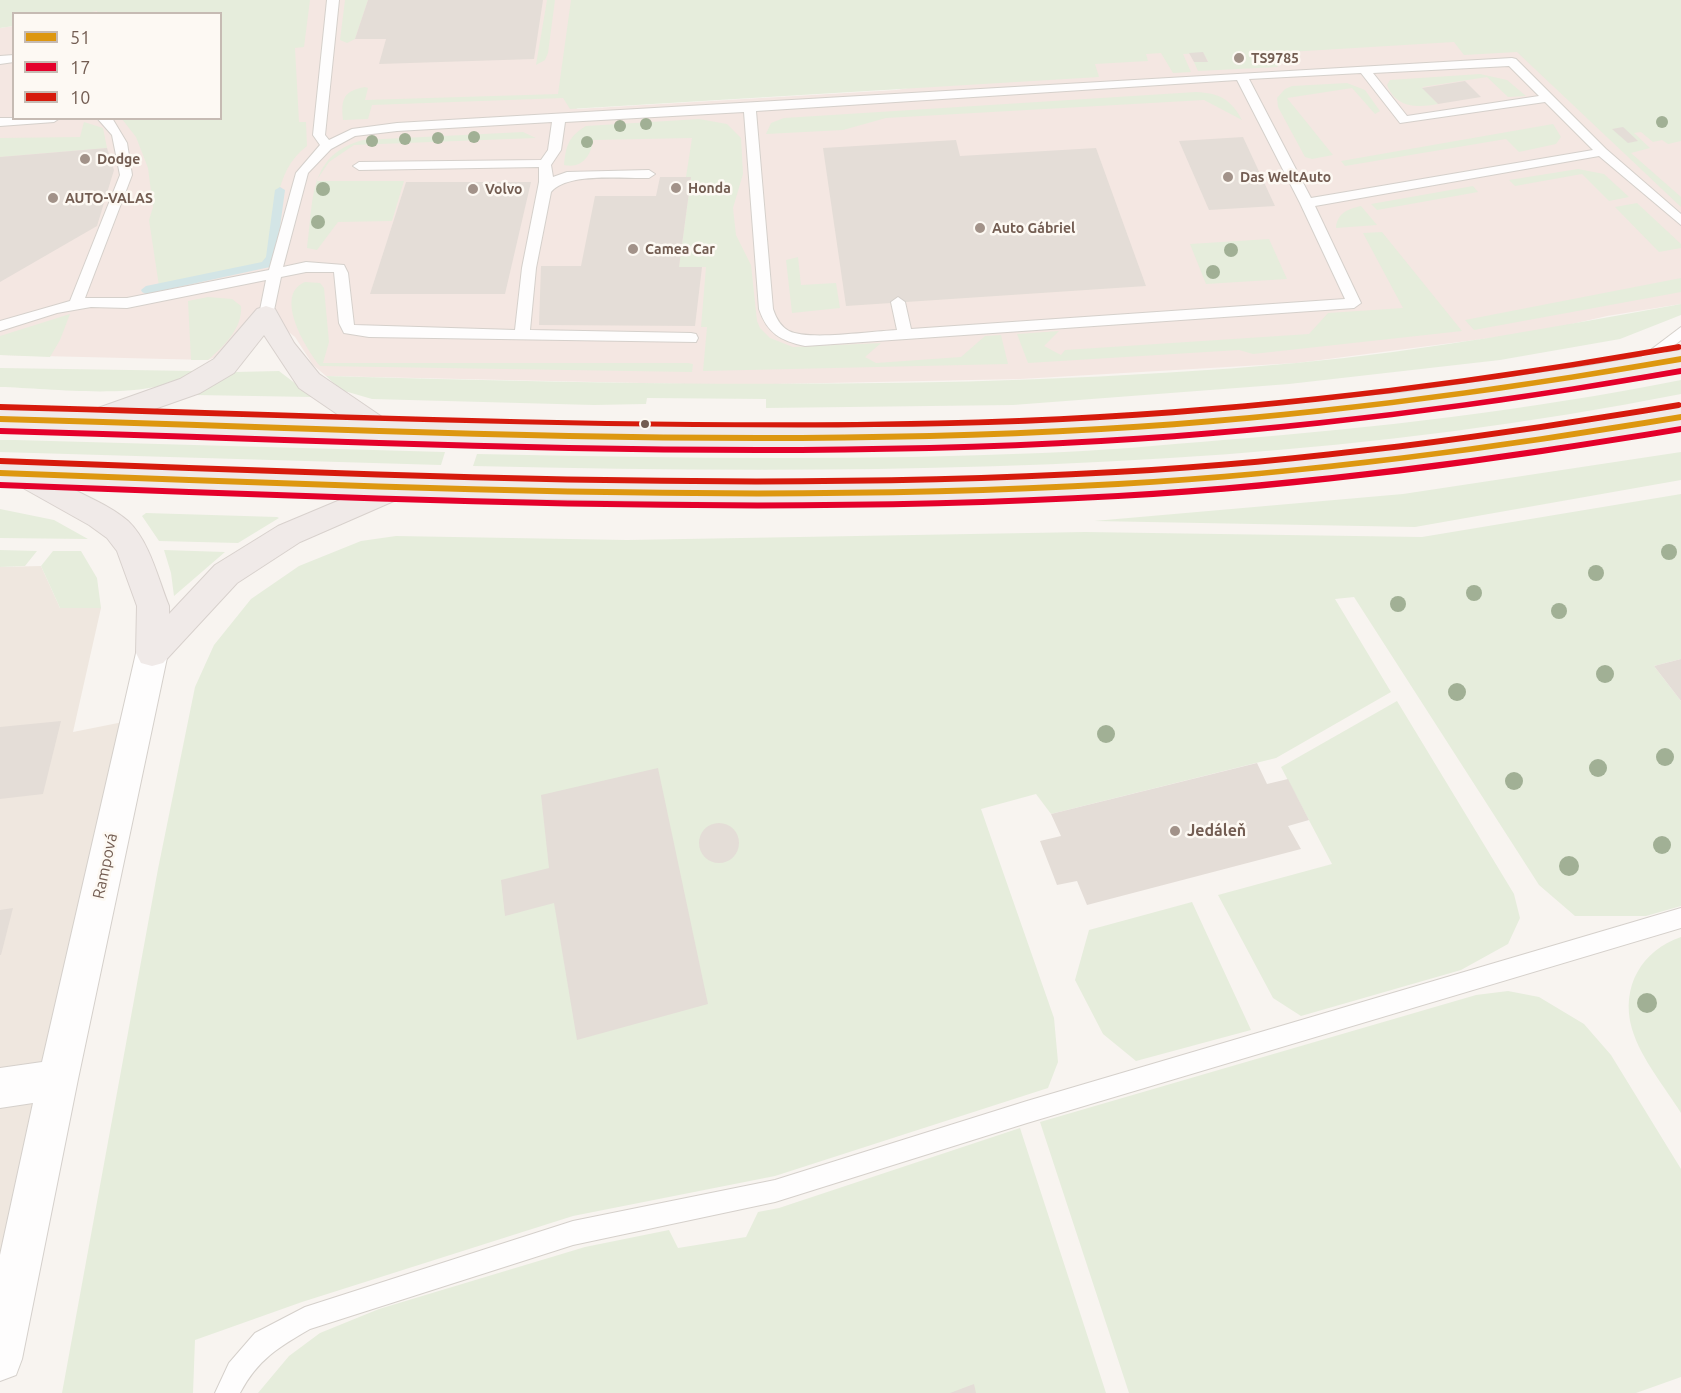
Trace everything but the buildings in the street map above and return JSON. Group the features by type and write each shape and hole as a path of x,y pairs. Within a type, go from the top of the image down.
{"highway":[{"path":"90,421 175,392 205,378 233,358 266,315 284,348 309,381 380,430"},
{"path":"0,419 380,430 777,437 1041,432 1349,409 1537,385 1681,359"},
{"path":"9,474 406,486 810,493 1037,488 1149,482 1376,462 1581,434 1681,417"},
{"path":"9,474 100,517 118,530 130,546 153,606 152,653"},
{"path":"152,653 226,574 264,548 299,529 406,486"}],"street":[{"name":"Rampová","path":"0,1359 58,1079 152,653"},
{"path":"0,1088 58,1079"}],"lane":[{"path":"327,146 319,135 333,0"},
{"path":"266,315 274,274 302,173 327,146 352,133 382,128 750,108 1241,76 1512,62 1602,152 1681,221"},
{"path":"1364,69 1404,120 1549,98"},
{"path":"750,108 760,244 770,323 778,333 805,341 1354,303 1307,203 1241,76"},
{"path":"359,166 528,162 544,165 552,159 556,151 559,119"},
{"path":"0,122 27,120"},
{"path":"76,304 126,175 121,142 106,120"},
{"path":"1307,203 1602,152"},
{"path":"522,335 528,266 543,192 546,169 544,165"},
{"path":"543,192 551,183 567,176 649,174"},
{"path":"0,326 76,304 127,303 306,267 339,268 346,323 349,329 356,331 691,339"},
{"path":"898,302 905,334"},
{"path":"1637,368 1681,332"},
{"path":"227,1393 238,1372 264,1342 305,1319 573,1233 775,1191 1027,1112 1681,918"}],"shaded area":[{"path":"128,0 596,0 577,109 896,90 1133,52 1243,51 1429,38 1489,39 1681,104 1681,304 1607,316 1537,332 1297,363 1020,379 730,385 326,376 313,365 295,337 267,315 243,346 208,360 0,355 0,28 12,26 12,120 222,120 222,12 85,12"},
{"path":"41,566 60,608 101,608 73,732 153,716 0,1359 0,567"}],"green space":[{"path":"0,0 310,0 304,47 295,48 299,122 306,122 307,146 296,156 282,182 275,212 270,258 258,266 159,286 149,220 153,207 148,168 136,137 123,120 222,120 222,12 12,12 12,26 0,28"},
{"path":"345,0 368,0 355,39 347,43 340,40"},
{"path":"547,0 555,0 548,53 545,60 536,65"},
{"path":"571,0 1681,0 1681,141 1668,144 1662,140 1653,142 1641,132 1634,133 1650,148 1631,153 1681,197 1681,207 1517,52 1464,55 1454,42 1272,53 1278,67 1198,71 1194,62 1208,61 1203,53 1183,54 1191,72 1173,73 1161,53 1146,54 1148,61 1095,64 1099,77 570,109 563,98 372,105 368,119 343,120 342,107 345,97 352,91 365,87 368,88 365,100 558,94"},
{"path":"1480,74 1507,80 1526,96 1508,97 1487,77 1422,87 1438,104 1415,106 1396,98 1387,85 1390,80"},
{"path":"1347,83 1365,90 1380,111 1375,114 1352,88 1287,98 1333,155 1312,159 1305,157 1278,107 1277,98 1285,89 1292,86"},
{"path":"1196,92 1224,98 1242,120 1204,100 886,118 843,130 766,134 771,123 784,118"},
{"path":"699,119 727,124 741,138 743,174 733,208 736,235 751,265 757,321 760,328 770,338 793,347 881,343 865,357 876,363 961,357 985,336 1001,335 1008,364 703,371 707,327 701,327 706,267 679,267 691,177 686,177 692,138 593,140 588,156 581,163 564,165 569,142 586,126"},
{"path":"84,122 103,128 107,148 0,157 0,138 80,137"},
{"path":"1553,124 1561,137 1556,144 1519,152 1506,139 1345,166 1341,161"},
{"path":"523,132 536,138 354,145 329,162 319,177 332,157 345,147 363,140"},
{"path":"1578,169 1604,174 1629,197 1609,201 1582,174 1515,186 1509,180"},
{"path":"317,181 404,181 392,221 338,222 317,250 307,248"},
{"path":"1473,186 1478,192 1377,210 1371,204"},
{"path":"1637,203 1681,244 1681,248 1659,252 1615,207"},
{"path":"1361,206 1377,225 1336,228 1338,219 1344,212"},
{"path":"1382,232 1462,331 1253,354 1239,350 1028,363 1017,334 1059,331 1044,346 1061,355 1065,350 1309,334 1328,313 1403,308 1363,233"},
{"path":"1269,239 1287,279 1206,284 1190,244"},
{"path":"798,257 801,285 836,283 840,308 792,313 786,260"},
{"path":"1681,278 1681,292 1474,330 1465,320"},
{"path":"305,282 320,283 324,288 329,342 323,363 688,363 693,364 692,372 320,366 307,348 292,310 292,298 296,289"},
{"path":"208,297 232,299 241,306 239,322 226,343 208,360 191,360 188,301"},
{"path":"1681,304 1681,315 1620,339 1500,360 1289,384 1013,405 766,408 766,399 647,398 646,404 594,405 372,399 341,390 326,376 569,382 811,384 1054,379 1345,358 1490,338"},
{"path":"70,314 60,340 50,357 0,355 0,336"},
{"path":"0,368 195,371 177,381 155,387 74,391 0,387"},
{"path":"279,371 313,397 195,395 235,372"},
{"path":"1681,380 1681,394 1531,420 1381,440 1230,454 1079,463 928,468 776,470 473,466 477,454 830,458 971,456 1110,449 1338,430 1453,417"},
{"path":"0,440 445,452 441,465 0,452"},
{"path":"1681,452 1681,480 1415,527 1094,521 1403,494"},
{"path":"1681,494 1681,659 1654,666 1681,701 1681,906 1646,916 1575,916 1539,885 1354,597 1335,599 1391,692 1276,758 1051,814 1036,794 981,809 1054,1018 1058,1062 1048,1088 775,1176 573,1216 302,1302 195,1340 193,1393 62,1393 158,869 195,687 214,645 251,599 299,566 361,541 396,536 627,540 1085,532 1422,537"},
{"path":"0,509 54,520 88,539 0,538"},
{"path":"146,513 279,518 238,543 159,541 142,516"},
{"path":"0,550 37,551 25,566 0,567"},
{"path":"164,550 225,552 174,596 171,573"},
{"path":"53,551 81,551 97,578 101,608 60,608 41,566"},
{"path":"1397,701 1514,894 1520,918 1508,944 1461,970 1301,1016 1273,998 1218,895 1332,864 1281,767"},
{"path":"1192,902 1251,1030 1136,1061 1103,1034 1075,980 1089,930"},
{"path":"1681,937 1681,1113 1641,1051 1632,1029 1629,999 1637,972 1645,961 1667,943"},
{"path":"1508,991 1539,997 1584,1024 1611,1055 1681,1169 1681,1377 1636,1393 1129,1393 1040,1122 1476,995"},
{"path":"1020,1128 1106,1393 258,1393 289,1356 320,1333 379,1309 585,1247 669,1230 678,1248 746,1237 758,1212 779,1208"}],"waterway":[{"path":"266,264 271,257 280,190"},
{"path":"146,290 266,265"}],"transit line":[{"name":"10","path":"0,407 634,424 761,425 1015,421 1182,412 1348,396 1514,374 1679,347"},
{"name":"51","path":"0,419 635,436 762,437 1016,433 1183,424 1350,408 1516,386 1681,359"},
{"name":"17","path":"0,431 635,448 762,449 1016,445 1183,436 1350,420 1516,398 1681,371"},
{"name":"10","path":"0,461 558,479 838,481 977,478 1117,472 1328,454 1469,437 1679,405"},
{"name":"51","path":"0,473 559,491 839,493 978,490 1118,484 1330,466 1471,449 1681,417"},
{"name":"17","path":"0,485 559,503 839,505 978,502 1118,496 1330,478 1471,461 1681,429"}],"place":[{"name":"TS9785","path":"1239,58"},
{"name":"Dodge","path":"85,159"},
{"name":"Das WeltAuto","path":"1228,177"},
{"name":"Honda","path":"676,188"},
{"name":"Volvo","path":"473,189"},
{"name":"AUTO-VALAS","path":"53,198"},
{"name":"Auto Gábriel","path":"980,228"},
{"name":"Camea Car","path":"633,249"},
{"name":"Jedáleň","path":"1175,831"}]}
